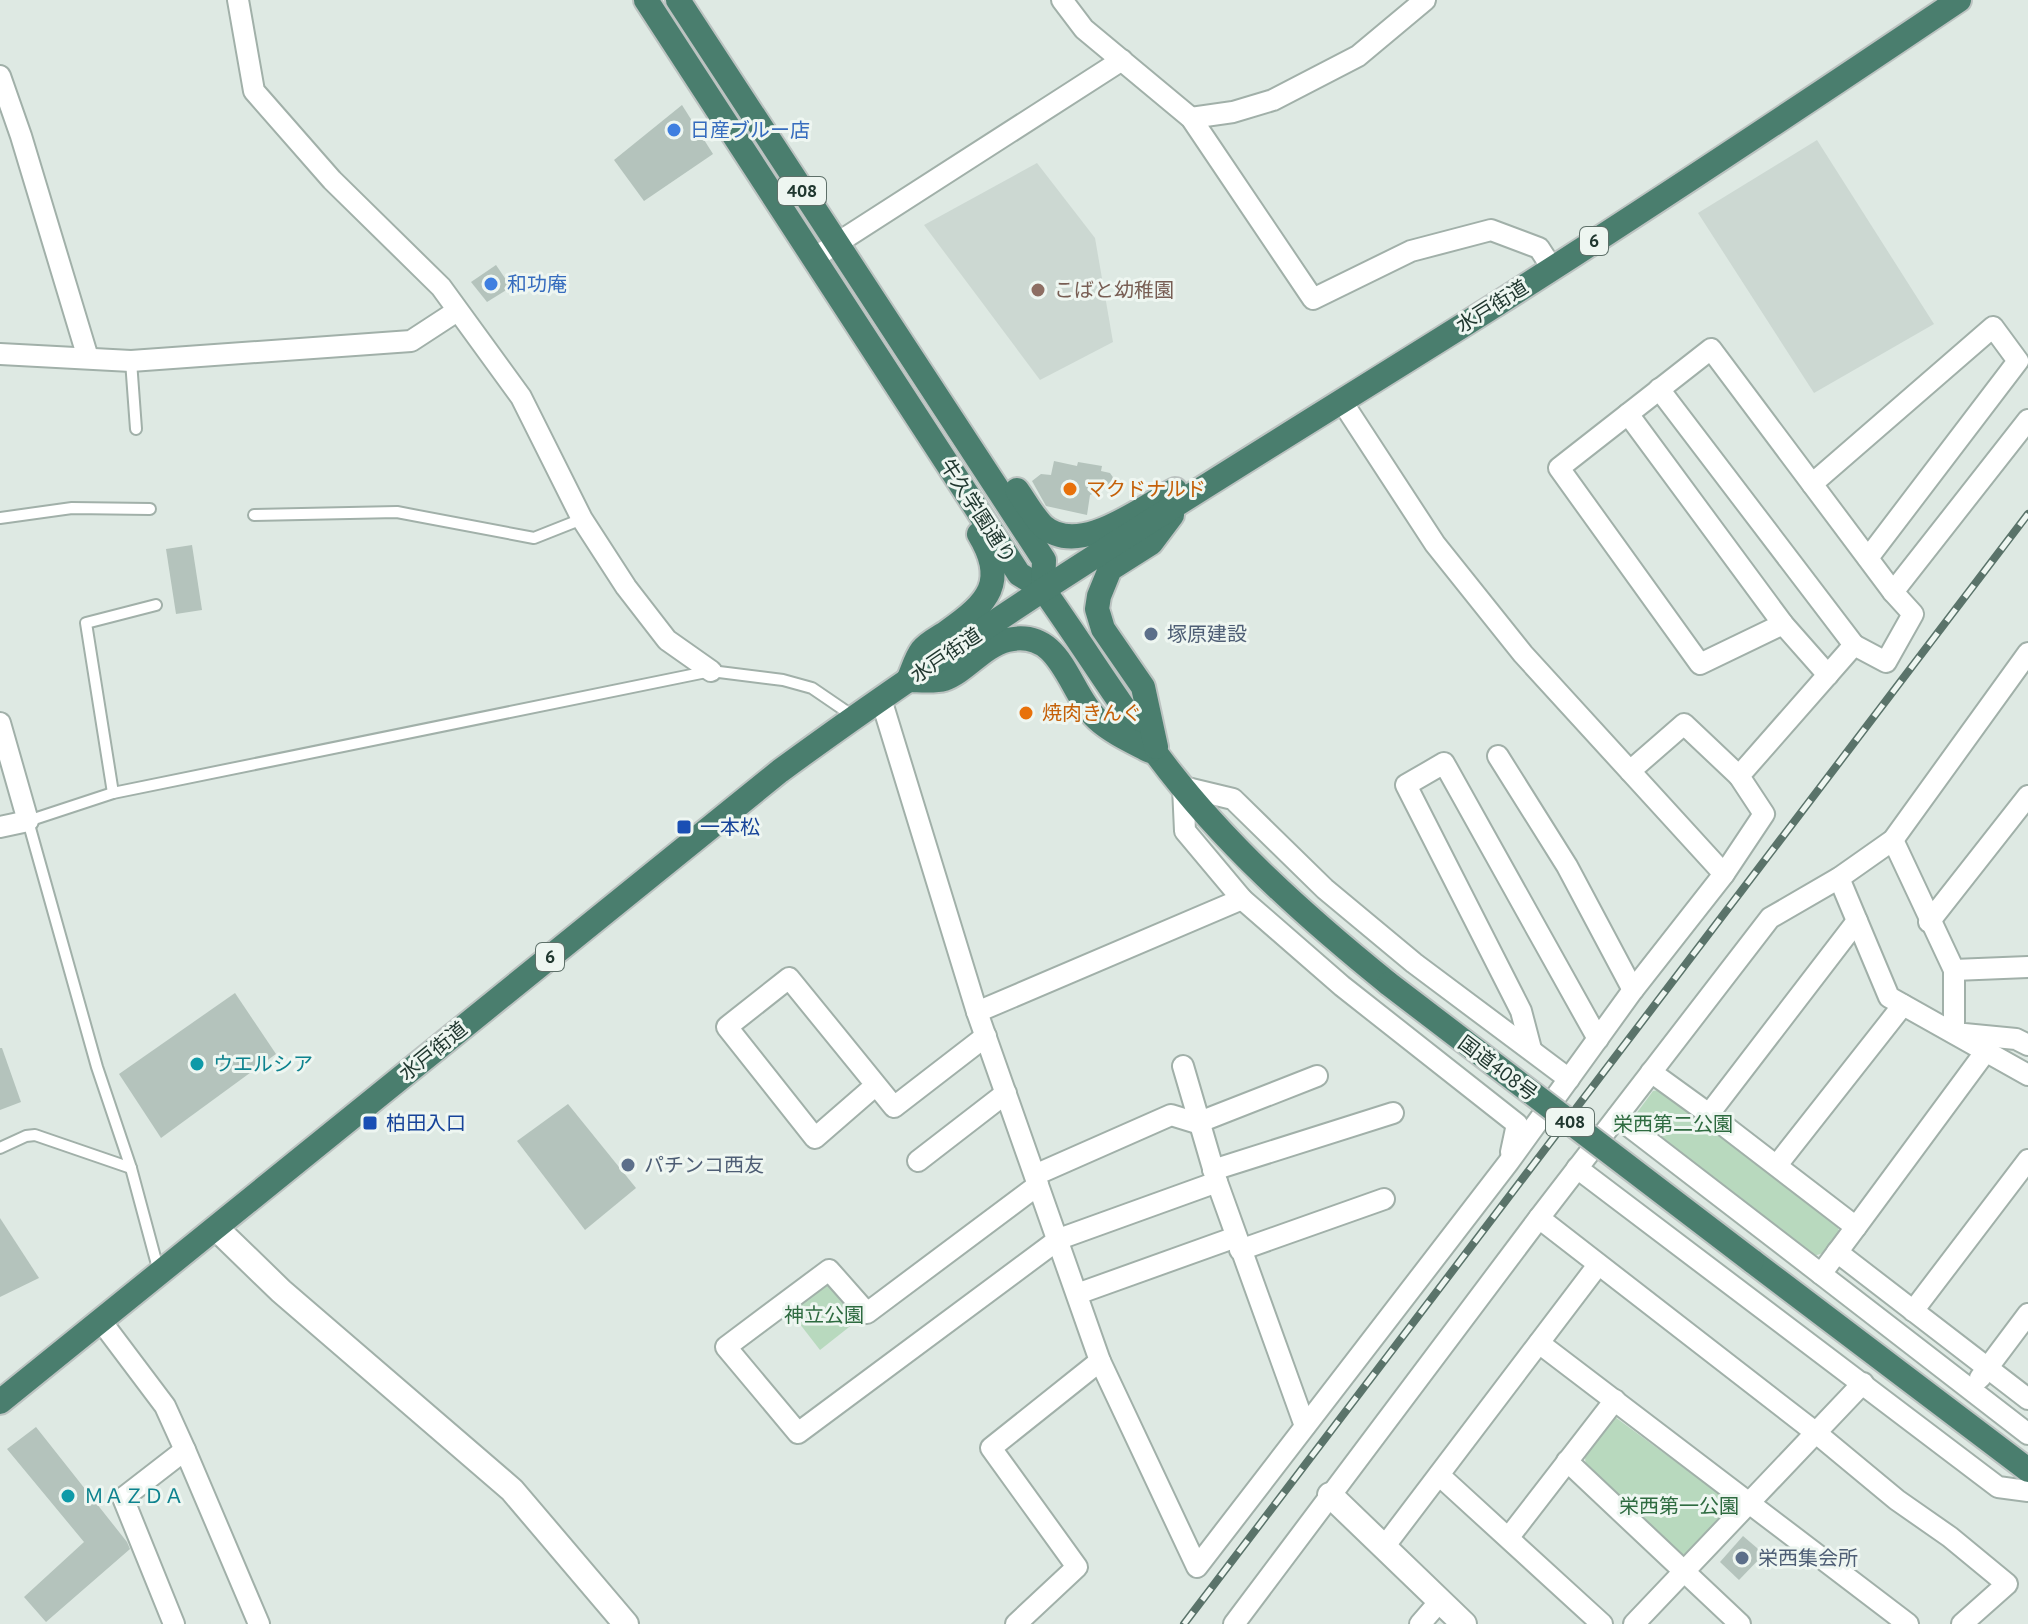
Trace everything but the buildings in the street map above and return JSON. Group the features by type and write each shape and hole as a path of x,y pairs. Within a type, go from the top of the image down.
{"highway":[{"name":"牛久学園通り","path":"646,0 1019,574 1043,589"},
{"name":"牛久学園通り","path":"678,0 1044,560 1043,589"},
{"name":"水戸街道","path":"0,1402 780,771 854,717 1043,589 1552,268 1959,0"},
{"path":"956,423 984,442 1042,525 1070,538 1082,538 1098,532 1206,473 1225,475"},
{"path":"925,432 939,469 989,551 991,584 984,603 976,612 923,649 908,680 945,679 995,644 1005,641 1027,640 1044,645 1055,654 1097,719 1159,757"},
{"path":"1159,757 1143,687 1103,629 1097,609 1110,569 1151,543 1181,504"},
{"name":"国道408号","path":"1043,589 1183,787 1262,871 1339,944 2028,1470"}],"street":[{"path":"238,0 254,91 332,180 441,287 521,397 582,519 626,587 667,640 711,671"},
{"path":"1062,0 1084,29 1191,118 1313,299 1411,251 1491,230 1539,248 1552,268"},
{"path":"1191,118 1233,112 1273,100 1358,56 1425,0"},
{"path":"814,258 1016,131 1122,60"},
{"path":"0,76 88,358"},
{"path":"0,354 131,361 411,341 457,311"},
{"path":"1812,484 1993,327 2018,361 1868,558"},
{"path":"1659,389 1854,645 1886,662 1913,614 1893,592 1711,349 1659,389 1559,468 1700,664 1783,624"},
{"path":"1341,400 1435,544 1523,654 1724,874"},
{"path":"1628,414 1783,624 1828,675"},
{"path":"1893,592 2028,420"},
{"path":"1739,776 1854,645"},
{"path":"1234,1624 1539,1218 1770,918 1839,878 1893,840 2028,653"},
{"path":"881,699 977,1012 1100,1361 1197,1567 1508,1163 1633,990 1724,874 1764,814 1739,776 1684,724 1630,771"},
{"path":"0,723 28,821 0,827"},
{"path":"1498,756 1567,866 1633,990"},
{"path":"1531,1049 1521,1011 1406,785 1444,763 1598,1039"},
{"path":"1508,1163 1517,1124 1342,986 1242,899 1185,831 1183,787 1233,799 1325,889 1414,963 1569,1079"},
{"path":"1929,922 2028,796"},
{"path":"1893,840 1954,970 1954,1033"},
{"path":"1839,878 1889,997 2028,1075"},
{"path":"977,1012 1242,899"},
{"path":"1709,1114 1857,921"},
{"path":"1954,970 2024,962"},
{"path":"876,1085 815,1138 727,1027 789,978 894,1107 986,1036"},
{"path":"1777,1165 1903,1005"},
{"path":"1954,1033 2016,1039 2028,1045"},
{"path":"1821,1274 1986,1051"},
{"path":"1183,1066 1197,1123 1238,1244 1305,1426"},
{"path":"1651,1072 1856,1227"},
{"path":"1317,1076 1197,1123 1171,1115 1036,1180 867,1313 829,1270 726,1347 798,1433 1059,1239 1215,1176 1393,1113"},
{"path":"918,1161 1006,1093"},
{"path":"1617,1117 2028,1434"},
{"path":"1913,1311 2028,1160"},
{"path":"1577,1168 1998,1487 2028,1491"},
{"path":"1077,1294 1384,1199"},
{"path":"1539,1218 2007,1584 1962,1624"},
{"path":"216,1228 281,1291 512,1490 626,1624"},
{"path":"1837,1252 2028,1399"},
{"path":"1384,1547 1598,1265"},
{"path":"1971,1388 2028,1314"},
{"path":"101,1321 165,1406 259,1624"},
{"path":"1539,1343 1908,1624"},
{"path":"1016,1624 1077,1567 991,1448 1100,1361"},
{"path":"1634,1624 1863,1383"},
{"path":"1509,1537 1615,1400"},
{"path":"174,1624 123,1498 185,1450"},
{"path":"1567,1461 1740,1624"},
{"path":"1439,1475 1602,1624"},
{"path":"1330,1495 1464,1624"},
{"path":"1420,1624 1440,1601"}],"lane":[{"path":"131,361 136,429"},
{"path":"0,518 72,508 150,509"},
{"path":"254,515 397,512 534,538 582,519"},
{"path":"113,793 86,623 156,605"},
{"path":"159,1272 28,821 113,793 711,671 783,680 812,688 854,717"},
{"path":"0,1148 35,1135 131,1168"}],"shaded area":[{"path":"1817,140 1934,324 1814,393 1698,213"},
{"name":"こばと幼稚園","path":"1037,163 1095,238 1113,342 1040,380 924,225"}],"green space":[{"name":"栄西第二公園","path":"1667,1089 1836,1217 1839,1232 1823,1253 1811,1257 1638,1129 1636,1114 1653,1091"},
{"name":"神立公園","path":"827,1280 858,1320 820,1350 789,1310"},
{"name":"栄西第一公園","path":"1615,1417 1729,1501 1732,1513 1689,1554 1680,1554 1586,1467 1584,1448"}],"railway":[{"path":"1184,1624 2028,514"}],"place":[{"name":"日産ブルー店","path":"674,130"},
{"name":"和功庵","path":"491,284"},
{"name":"こばと幼稚園","path":"1038,290"},
{"name":"マクドナルド","path":"1070,489"},
{"name":"塚原建設","path":"1151,634"},
{"name":"焼肉きんぐ","path":"1026,713"},
{"name":"一本松","path":"684,827"},
{"name":"ウエルシア","path":"197,1064"},
{"name":"柏田入口","path":"370,1123"},
{"name":"パチンコ西友","path":"628,1165"},
{"name":"ＭＡＺＤＡ","path":"68,1496"},
{"name":"栄西集会所","path":"1742,1558"}]}
